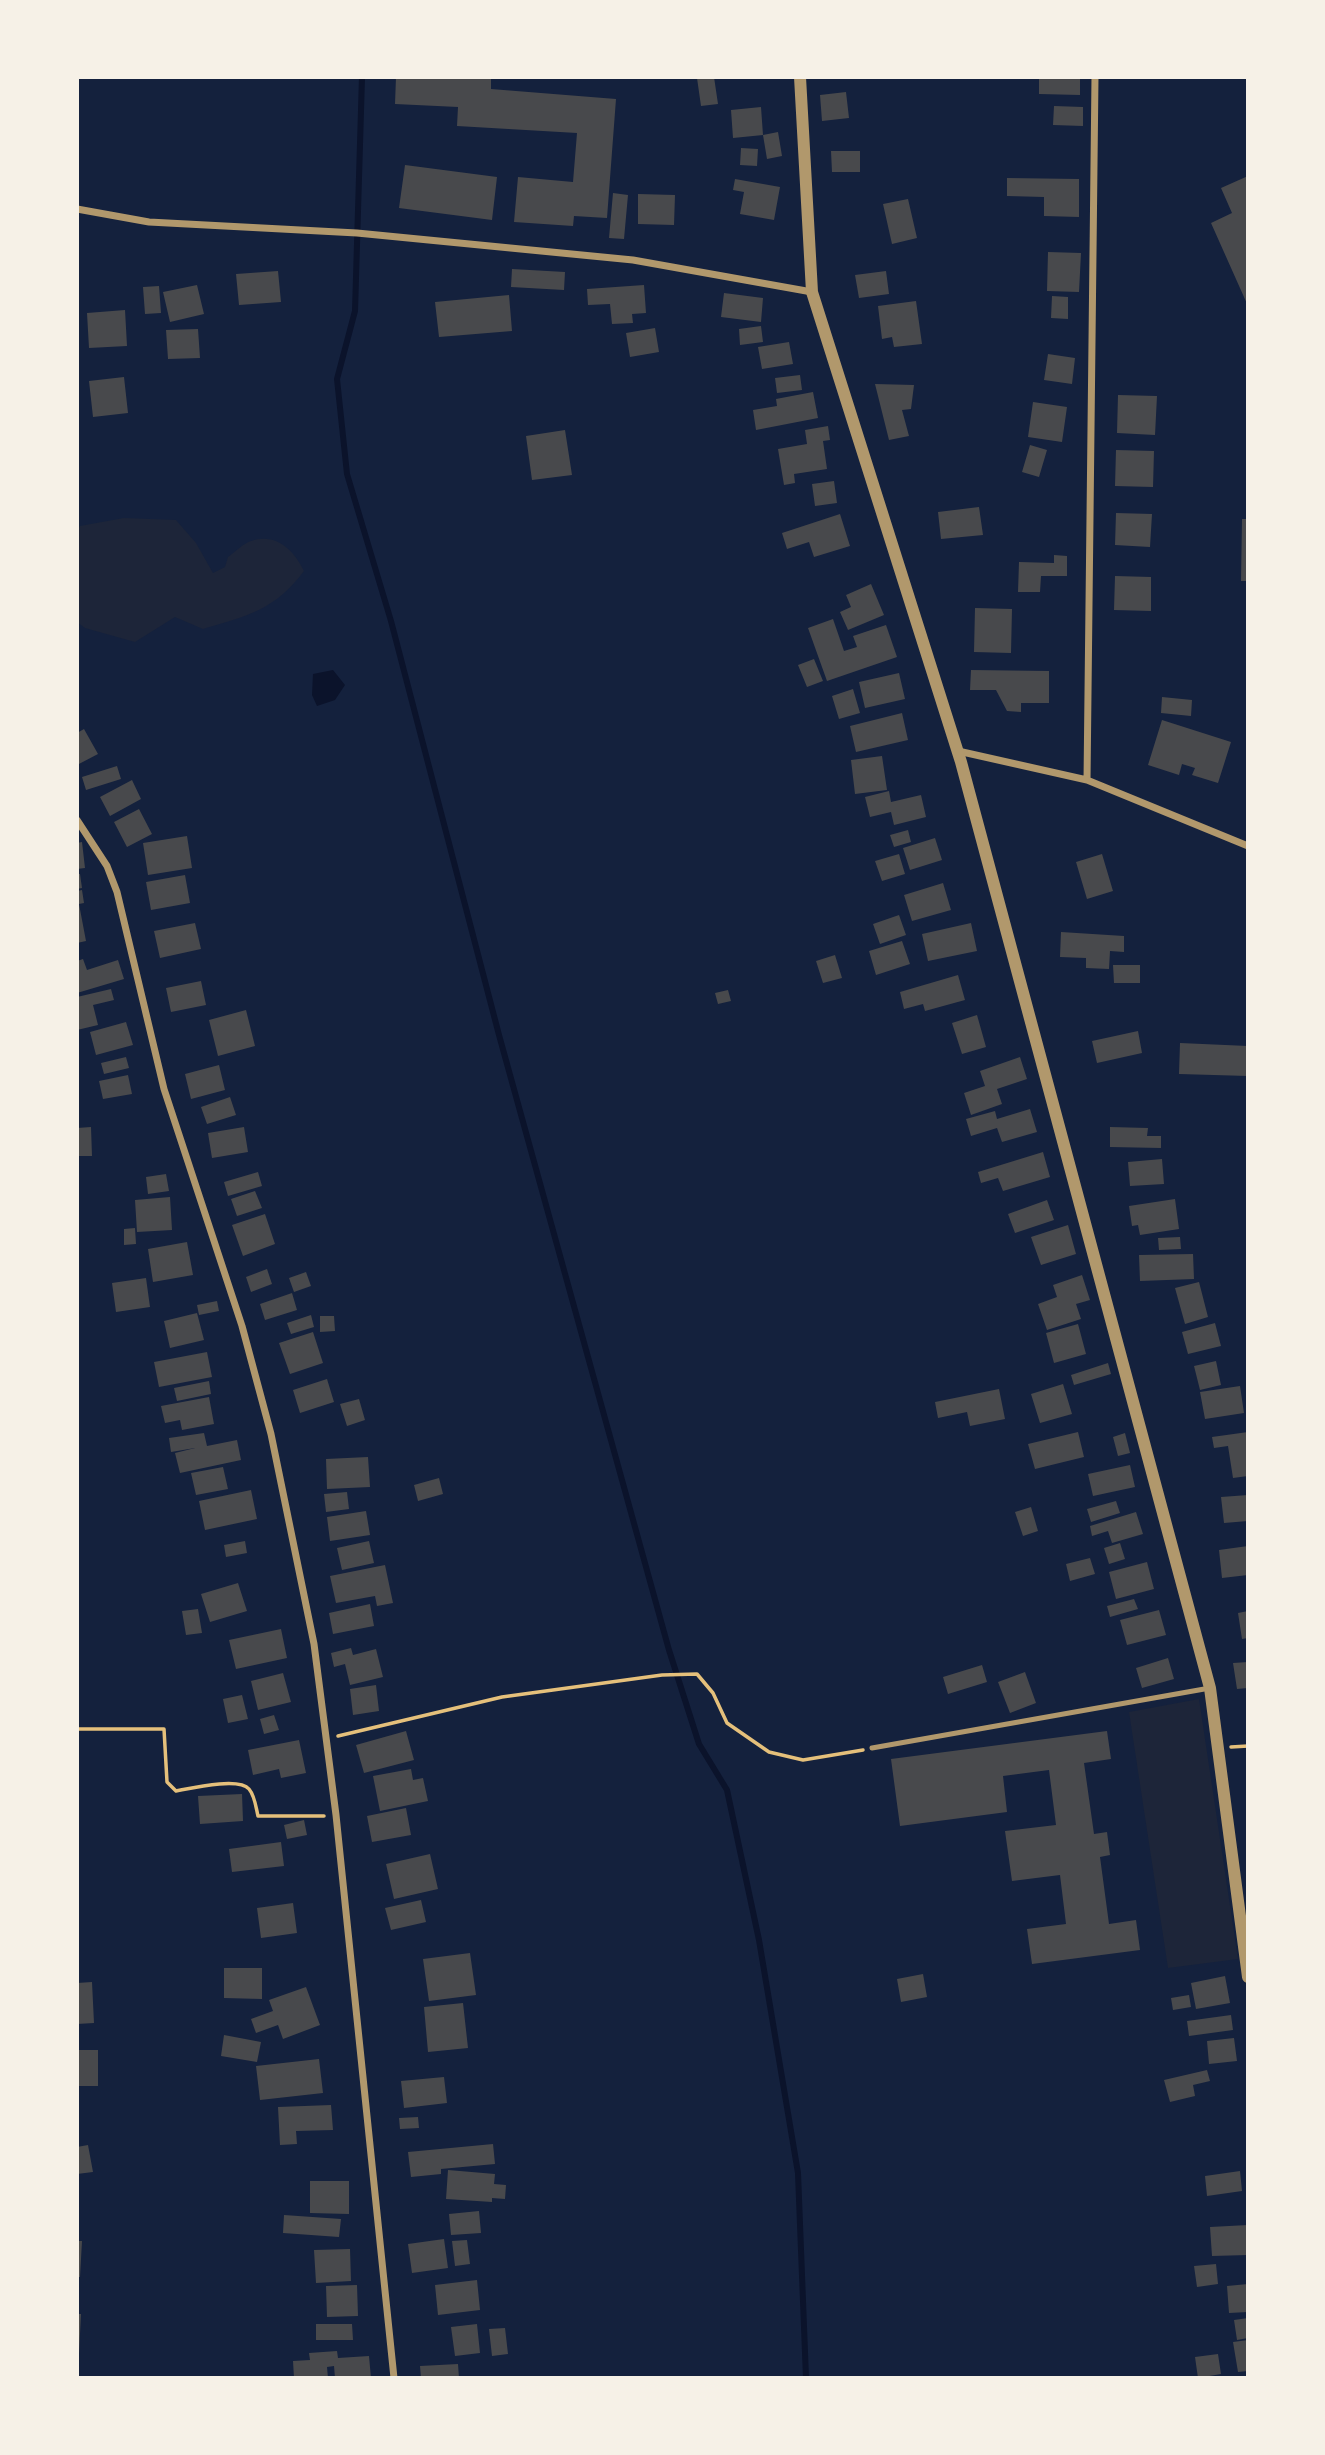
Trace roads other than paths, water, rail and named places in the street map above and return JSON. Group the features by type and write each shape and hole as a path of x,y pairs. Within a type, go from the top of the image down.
{"street":[{"path":"800,77 812,292 957,751 1210,1688 1248,1977"},
{"path":"1087,780 1095,77"},
{"path":"77,209 149,222 342,232 633,260 812,292"},
{"path":"957,751 1087,780 1248,846"},
{"path":"77,820 102,856 117,892 164,1089 242,1326 271,1434 312,1631 336,1815 394,2378"}],"lane":[{"path":"872,1748 1210,1688"}],"waterway":[{"path":"362,77 355,311 337,379 347,474 391,621 499,1035 669,1650 699,1744 727,1790 759,1940 798,2173 806,2378"}]}
